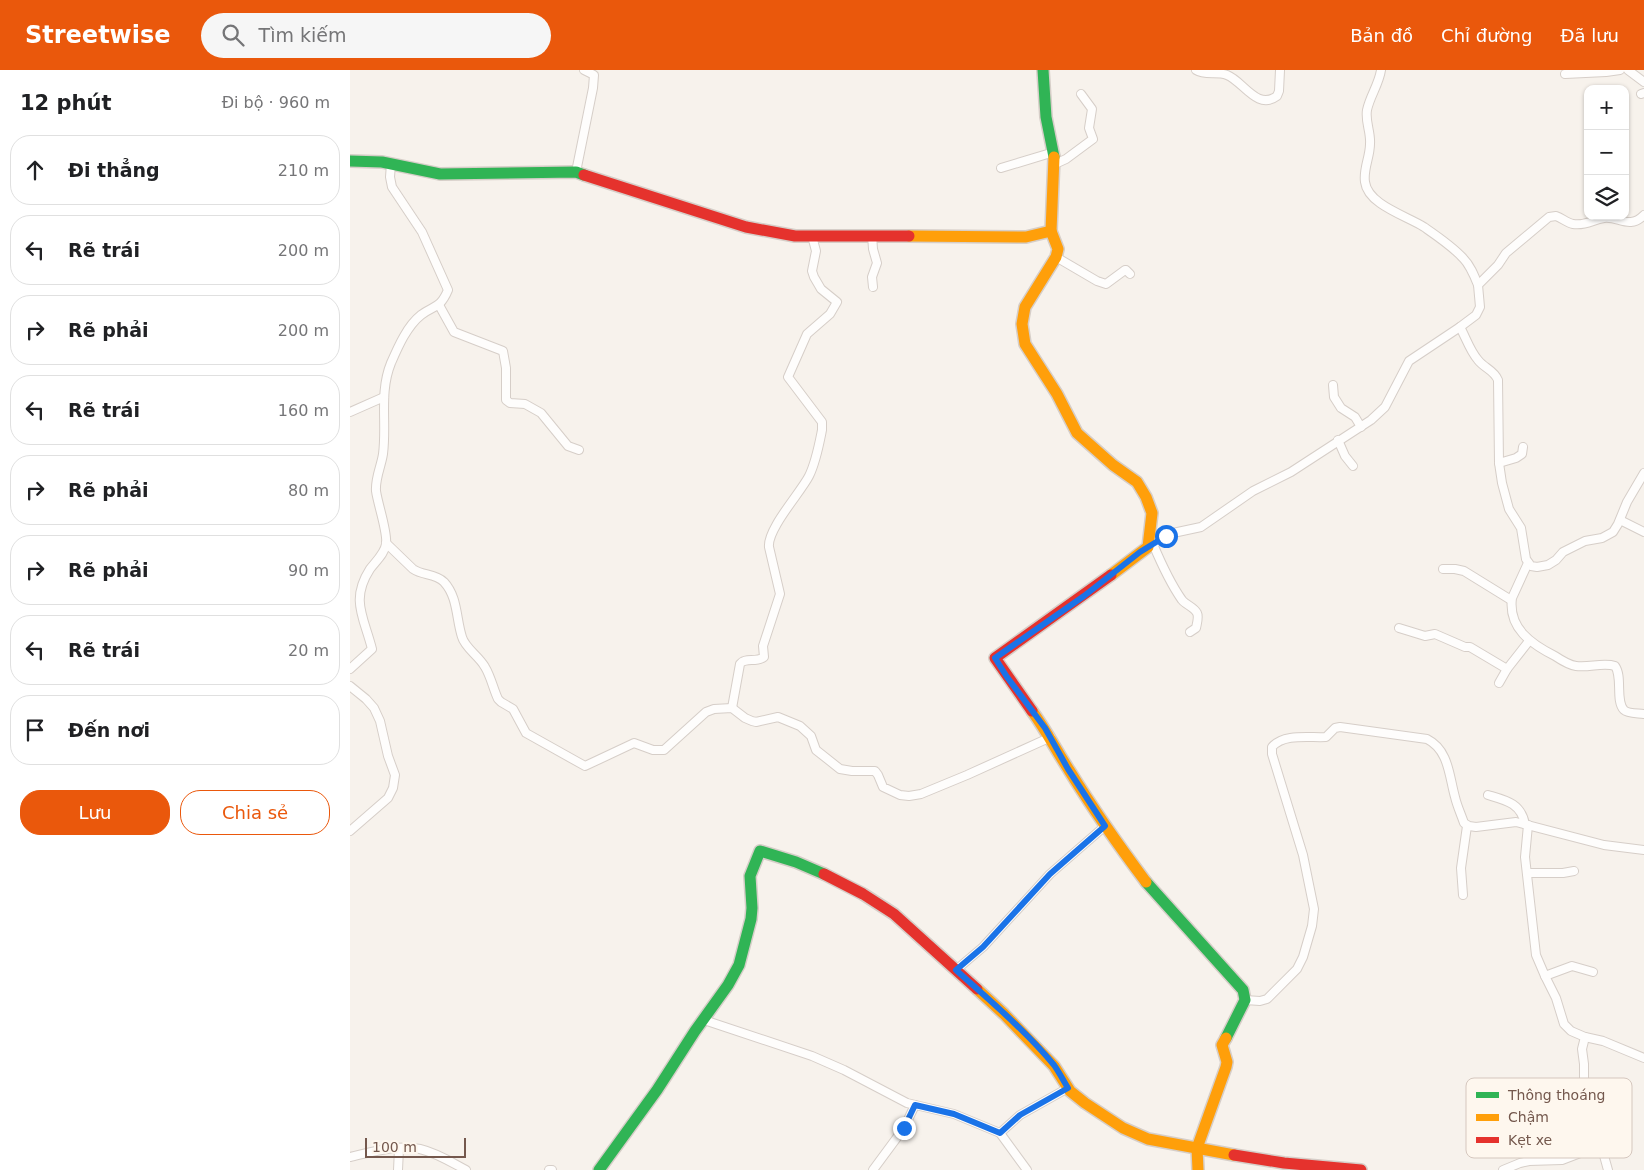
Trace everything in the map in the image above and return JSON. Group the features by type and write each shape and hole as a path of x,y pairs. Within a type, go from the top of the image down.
{"street":[{"path":"576,172 593,88 594,75 584,70"},
{"path":"1042,70 1046,117 1055,164 1051,231 1058,250 1056,257 1025,308 1022,324 1025,344 1057,394 1077,433 1113,465 1137,482 1146,497 1152,513 1151,545 1180,596 1198,615 1196,628 1190,632"},
{"path":"1196,70 1202,73 1221,73 1231,76 1255,97 1266,100 1277,96 1280,70"},
{"path":"1198,1170 1197,1148 1227,1062 1222,1045 1245,1000 1243,990 1154,891 1105,826 1068,769 1051,737 995,658 1084,596 1151,545 1179,531 1201,527 1253,491 1291,472 1338,440 1361,427 1385,407 1409,361 1460,328 1472,319 1478,311 1480,298 1478,284 1468,264 1459,254 1424,227 1382,205 1366,186 1364,178 1370,144 1367,111 1381,70"},
{"path":"1565,74 1620,70"},
{"path":"1628,70 1644,82"},
{"path":"1055,164 1066,159 1092,139 1089,128 1092,109 1081,94"},
{"path":"1001,168 1054,152"},
{"path":"350,161 392,164 440,174 576,172 756,230 795,236 954,235 1018,237 1034,236 1051,231"},
{"path":"350,669 372,650 364,625 360,590 365,578 385,549 386,543 376,490 376,478 382,455 384,396 390,365 407,331 421,315 439,305 448,290 422,232 392,187 390,177 392,164"},
{"path":"1478,284 1498,265 1506,253 1552,216 1556,216 1571,224 1590,223 1603,218 1630,222 1642,219"},
{"path":"872,235 877,263 872,277 873,287"},
{"path":"732,708 740,664 744,660 761,659 764,657 762,646 780,596 769,540 788,506 809,477 822,430 821,420 788,377 807,334 830,314 837,302 821,289 812,271 816,251 812,236"},
{"path":"1056,257 1096,281 1106,284 1125,270 1130,274"},
{"path":"439,305 454,332 503,351 506,368 506,400 510,403 525,404 541,413 568,446 579,450"},
{"path":"1460,328 1476,358 1493,372 1498,380 1502,483 1509,509 1521,528 1528,563 1536,567 1553,563 1563,552 1584,540 1606,537 1620,520 1627,502 1644,473"},
{"path":"1333,385 1334,397 1341,408 1355,417 1361,427"},
{"path":"350,412 384,396"},
{"path":"1338,440 1345,456 1353,466"},
{"path":"1500,463 1522,454 1522,447"},
{"path":"1620,520 1644,532"},
{"path":"386,543 413,570 418,573 437,576 447,586 455,603 457,622 463,640 485,666 498,698 501,702 514,709 526,733 582,765 588,765 599,758 634,743 653,750 664,750 706,712 714,709 732,708 745,718 756,722 778,717 794,722 811,736 816,750 838,767 852,771 875,771 883,787 900,795 909,796 936,788 1051,737"},
{"path":"1528,563 1511,600 1512,615 1522,635 1529,641 1574,666 1615,666 1618,672 1623,708 1626,712 1644,714"},
{"path":"1443,569 1464,571 1511,600"},
{"path":"1399,628 1425,636 1435,634 1465,647 1470,647 1507,669"},
{"path":"1499,683 1507,669 1529,641"},
{"path":"350,686 366,699 380,720 394,775 393,788 388,798 350,830"},
{"path":"1245,1000 1260,1001 1267,999 1297,969 1304,957 1313,918 1313,899 1305,862 1272,754 1272,747 1276,743 1291,739 1326,737 1335,728 1340,727 1427,739 1437,746 1451,774 1454,796 1464,823 1467,826 1461,868 1464,895"},
{"path":"1488,794 1515,804 1524,816 1527,824 1525,850 1536,955 1556,998 1564,1024 1571,1031 1585,1038 1604,1041 1644,1058"},
{"path":"1467,826 1516,822 1604,845 1644,850"},
{"path":"956,970 983,947 1050,874 1105,826"},
{"path":"599,1170 641,1114 695,1031 730,982 739,965 751,919 750,876 760,852 783,857 840,882 894,914 1004,1014 1046,1056 1068,1088 1085,1103 1134,1133 1157,1141 1284,1163 1361,1170"},
{"path":"1528,873 1563,873 1574,871"},
{"path":"1545,976 1572,966 1593,972"},
{"path":"704,1020 812,1056 844,1070 900,1100 954,1114 1000,1133 1027,1170"},
{"path":"1584,1078 1582,1049 1585,1038"},
{"path":"1000,1133 1020,1115 1068,1088"},
{"path":"873,1170 904,1128 915,1105"},
{"path":"398,1149 398,1170"},
{"path":"350,1157 384,1150 420,1150 439,1156 466,1170"},
{"path":"1503,1170 1529,1161 1562,1160 1567,1158"}],"traffic: fast":[{"path":"1043,70 1046,117 1054,157"},
{"path":"350,161 382,162 440,174 576,172 584,175"},
{"path":"599,1170 657,1090 695,1031 728,985 739,965 751,919 750,876 760,851 796,862 824,874"},
{"path":"1146,882 1243,990 1245,1000 1226,1038"}],"traffic: slow":[{"path":"909,236 1026,237 1051,231 1054,157"},
{"path":"1051,231 1058,249 1056,257 1025,307 1022,324 1025,344 1057,394 1077,433 1113,465 1137,482 1146,497 1152,513 1148,547 1111,575"},
{"path":"1032,711 1097,813 1146,882"},
{"path":"977,989 1054,1066 1070,1091 1123,1128 1148,1139 1234,1155"},
{"path":"1198,1170 1197,1148 1226,1067 1227,1062 1222,1045 1226,1038"}],"traffic: jam":[{"path":"584,175 746,227 795,236 909,236"},
{"path":"1032,711 995,658 1111,575"},
{"path":"824,874 863,894 894,914 977,989"},
{"path":"1234,1155 1284,1163 1361,1170"}],"route":[{"path":"904,1128 915,1105 954,1114 1000,1133 1020,1115 1035,1105 1068,1088 1046,1056 956,970 983,947 1057,867 1105,826 1068,769 1045,728 995,658 1084,596 1140,552 1166,536"}]}
